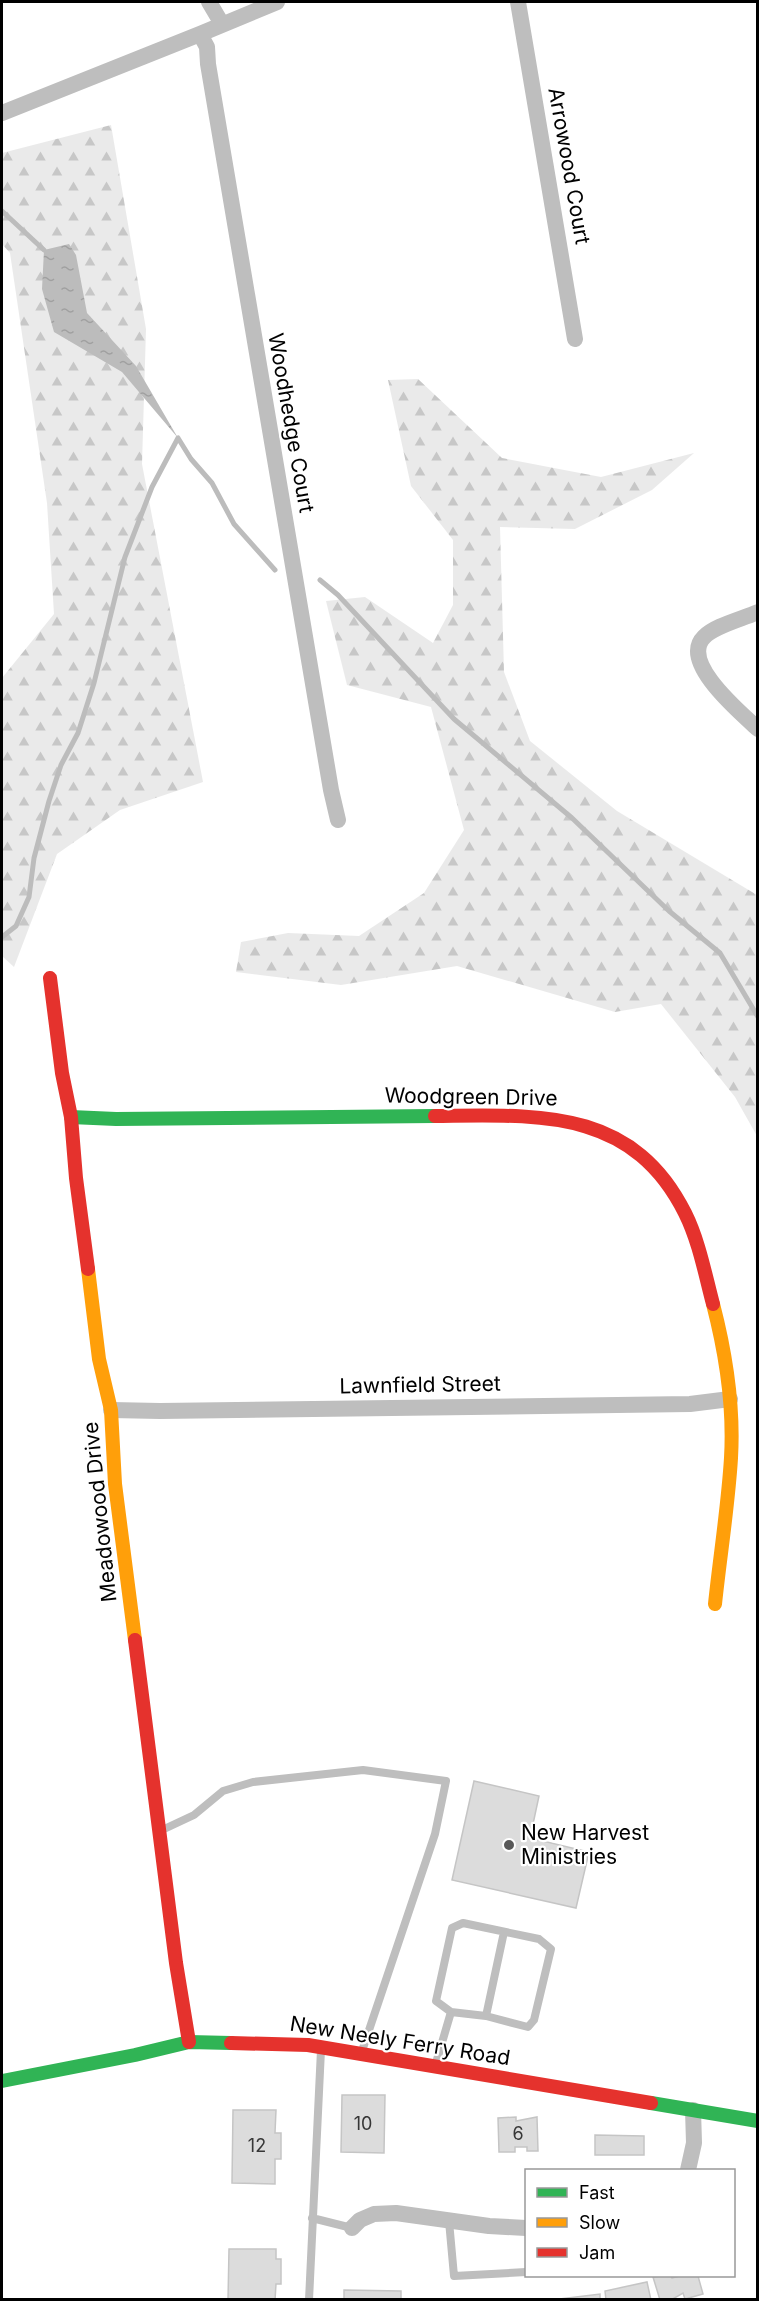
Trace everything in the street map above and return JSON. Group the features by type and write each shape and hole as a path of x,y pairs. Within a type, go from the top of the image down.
{"street":[{"path":"210,2 222,24"},
{"path":"2,113 277,2"},
{"name":"Arrowood Court","path":"518,2 575,339"},
{"name":"Woodhedge Court","path":"200,34 207,47 208,64 338,820"},
{"path":"758,612 713,629 702,639 698,647 698,657 702,668 719,691 758,729"},
{"name":"Meadowood Drive","path":"50,978 62,1073 71,1117 76,1178 99,1359 111,1410 115,1484 176,1963 189,2042"},
{"name":"Woodgreen Drive","path":"71,1117 128,1119 516,1115 562,1119 603,1131 627,1144 650,1162 668,1184 685,1213 697,1245 723,1341 730,1399 731,1457 715,1604"},
{"name":"Lawnfield Street","path":"111,1410 690,1404 730,1399"},
{"name":"New Neely Ferry Road","path":"2,2081 189,2042 321,2046 758,2121"},
{"path":"688,2169 694,2143 693,2110"},
{"path":"352,2228 360,2220 374,2214 396,2213 449,2221 525,2228"}],"lane":[{"path":"159,1831 194,1815 223,1791 253,1782 363,1770 446,1781 435,1834 362,2052"},
{"path":"462,1923 504,1932 539,1939 551,1948 534,2020 528,2027 486,2016 450,2012 436,2001 452,1928 462,1923"},
{"path":"486,2016 504,1932"},
{"path":"435,2065 450,2012"},
{"path":"309,2300 321,2046"},
{"path":"312,2218 352,2228"},
{"path":"449,2221 454,2276 525,2272"}],"green space":[{"path":"111,125 146,329 142,464 203,782 120,810 57,854 14,967 2,956 2,678 54,614 47,503 10,253 2,244 2,153"},
{"path":"418,379 502,458 601,477 694,453 652,490 575,529 500,527 504,672 530,741 617,811 757,895 757,1136 735,1097 661,1004 615,1012 457,966 341,985 236,972 241,942 288,933 359,936 424,893 464,830 431,707 347,685 326,601 365,597 433,643 453,605 453,540 411,486 388,380"}],"water":[{"path":"69,244 76,255 87,313 136,366 178,438 122,372 54,332 42,289 44,250"}],"building":[{"name":"New Harvest Ministries","path":"474,1781 539,1796 530,1838 589,1852 576,1908 452,1880"},
{"path":"342,2095 385,2095 384,2153 341,2152"},
{"path":"233,2110 276,2110 275,2133 281,2133 281,2159 275,2159 275,2184 232,2183"},
{"path":"516,2117 516,2121 537,2117 538,2151 527,2151 527,2147 515,2147 515,2152 499,2152 498,2118"},
{"path":"595,2135 644,2136 644,2155 595,2155"},
{"path":"229,2249 276,2249 276,2259 281,2259 281,2284 276,2284 275,2300 228,2300"},
{"path":"653,2277 698,2277 703,2294 685,2299 683,2293 671,2300 660,2300"},
{"path":"647,2282 651,2300 606,2300 605,2291"},
{"path":"344,2290 401,2291 401,2300 344,2300"},
{"path":"600,2294 600,2300 560,2300 560,2299"}],"waterway":[{"path":"2,211 44,250"},
{"path":"178,438 191,459 212,483 234,524 275,570"},
{"path":"2,937 16,926 29,897 34,858 49,801 61,765 78,733 94,683 125,557 152,487 178,438"},
{"path":"320,580 338,595 454,719 572,818 669,911 720,953 758,1017"}],"traffic: fast":[{"path":"71,1117 116,1119 435,1116"},
{"path":"2,2081 189,2042 231,2043"},
{"path":"651,2103 758,2121"}],"traffic: slow":[{"path":"88,1269 99,1359 111,1410 115,1484 135,1640"},
{"path":"713,1304 728,1381 732,1439 715,1604"}],"traffic: jam":[{"path":"50,978 62,1073 71,1117 76,1178 88,1269"},
{"path":"435,1116 510,1116 545,1118 578,1124 610,1135 638,1153 663,1178 685,1213 698,1246 713,1304"},
{"path":"135,1640 176,1963 189,2042"},
{"path":"231,2043 308,2045 651,2103"}],"place":[{"name":"New Harvest Ministries","path":"509,1845"}]}
